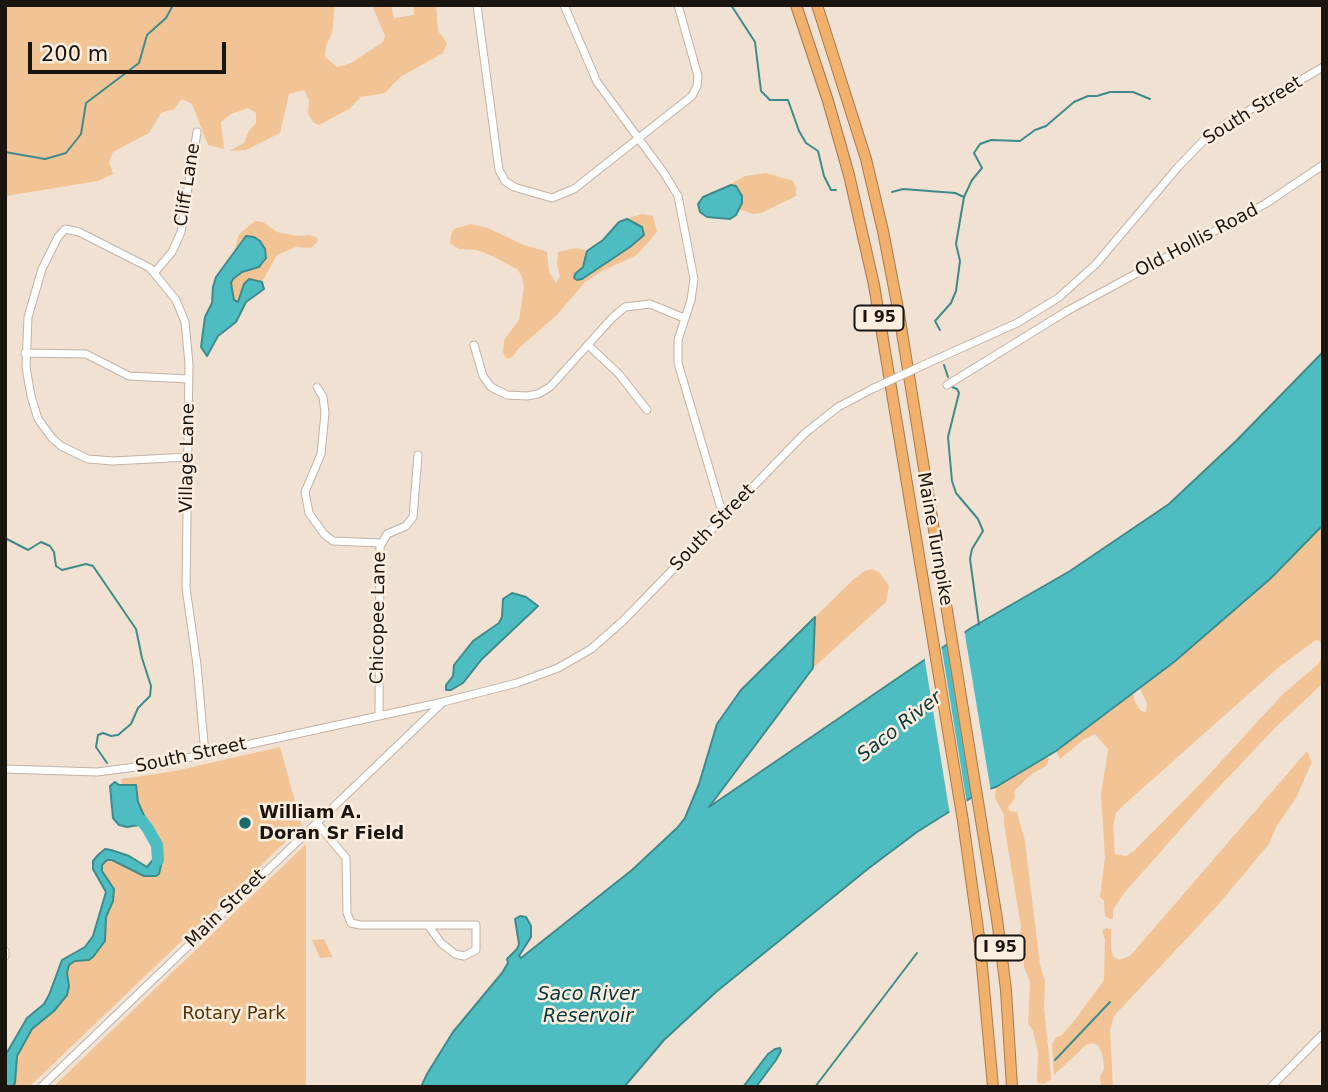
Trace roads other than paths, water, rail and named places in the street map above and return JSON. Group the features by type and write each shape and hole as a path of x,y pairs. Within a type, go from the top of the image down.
{"highway":[{"name":"Maine Turnpike","path":"796,5 828,101 866,248 963,821 980,944 993,1087"},
{"name":"Maine Turnpike","path":"817,5 862,147 883,231 901,326 980,810 1006,990 1012,1087"}],"street":[{"path":"477,5 500,174 508,183 532,194 551,198 574,189 685,103 697,86 697,68 678,5"},
{"path":"564,5 597,82 672,184 680,203 694,279 677,349 680,373 720,505 726,514"},
{"name":"South Street","path":"5,769 106,771 159,764 443,702 534,677 565,664 591,649 623,621 815,424 838,407 874,388 1017,323 1058,298 1102,257 1205,139 1323,67"},
{"name":"Cliff Lane","path":"155,272 172,252 181,232 197,132"},
{"name":"Old Hollis Road","path":"947,385 1067,311 1265,204 1323,165"},
{"name":"Village Lane","path":"25,353 28,317 36,285 56,241 65,229 79,232 143,263 155,272 176,300 184,317 188,336 186,588 205,754"},
{"path":"1058,298 1067,311"},
{"path":"474,345 481,371 488,383 499,393 521,396 538,394 550,387 618,312 630,305 650,304 684,318"},
{"path":"588,345 619,374 647,410"},
{"path":"188,379 129,376 91,355 81,353 25,353 28,382 36,414 52,438 66,449 82,457 100,461 188,457"},
{"path":"317,387 323,397 325,413 321,454 304,492 309,513 324,534 333,541 381,543"},
{"name":"Chicopee Lane","path":"379,716 381,543 387,534 412,521 418,455"},
{"name":"Main Street","path":"41,1087 443,702"},
{"path":"317,823 346,858 347,914 351,923 476,925 476,950 464,956 455,954 441,943 428,925"},
{"path":"1270,1087 1323,1034"}],"water":[{"path":"731,185 736,186 742,196 742,203 736,215 730,219 707,217 700,212 698,204 703,197"},
{"path":"627,219 642,227 644,235 582,279 574,278 583,267 587,251 603,240 619,222"},
{"path":"246,236 260,241 266,258 259,267 242,272 233,279 231,283 234,300 238,302 244,284 249,279 262,282 264,289 246,302 236,322 218,336 207,356 201,347 205,317 212,303 216,277"},
{"name":"Saco River Reservoir","path":"1323,352 1323,525 1270,579 1174,662 1056,751 996,787 982,791 917,832 869,868 716,992 664,1040 624,1087 421,1087 453,1032 502,973 508,963 507,959 517,949 519,944 515,919 526,917 531,926 531,937 519,956 521,958 632,870 677,828 685,818 699,784 717,724 741,690 815,617 813,668 709,807 971,628 1070,571 1169,504 1236,441"},
{"path":"512,593 526,597 538,606 482,659 463,683 446,690 446,685 453,676 454,665 473,641 499,623 503,599"},
{"path":"115,782 119,785 136,785 145,824 127,827 119,825 113,818 110,786"},
{"path":"157,845 162,861 156,876 144,876 112,860 107,860 102,865 102,871 114,889 113,901 106,917 105,941 89,960 75,961 69,965 67,995 54,1011 32,1029 17,1056 15,1083 13,1087 5,1087 5,1056 27,1018 44,1004 62,960 85,947 93,936 106,892 93,869 93,861 105,849 129,856 147,867 156,856"},
{"path":"780,1048 776,1060 756,1087 743,1087 768,1054"}],"waterway":[{"path":"5,152 45,159 66,153 81,134 86,103 139,63 147,35 166,18 173,5"},
{"path":"731,5 755,42 761,91 770,100 788,100 799,131 806,143 818,151 824,176 831,190 836,190"},
{"path":"964,197 972,180 982,168 974,153 980,144 991,140 1020,141 1046,126 1074,102 1088,96 1133,92 1150,99"},
{"path":"892,192 903,189 955,193 964,197 956,244 960,261 956,291 951,303 935,321 940,330"},
{"path":"944,365 948,377"},
{"path":"952,387 959,393 948,437 952,481 956,493 978,519 983,531 972,549 970,559 979,625"},
{"path":"5,538 28,550 41,542 50,546 54,552 56,566 62,570 86,564 93,566 136,629 151,686 150,696 138,708 131,724 118,735 98,735 96,747 107,763"},
{"path":"132,817 142,821 148,829 157,845 158,860"},
{"path":"815,1087 917,953"},
{"path":"1055,1060 1110,1002"}],"place":[{"name":"William A. Doran Sr Field","path":"245,823"}],"water label":[{"name":"Saco River","path":"900,727"}],"park label":[{"name":"Rotary Park","path":"234,1014"}]}
